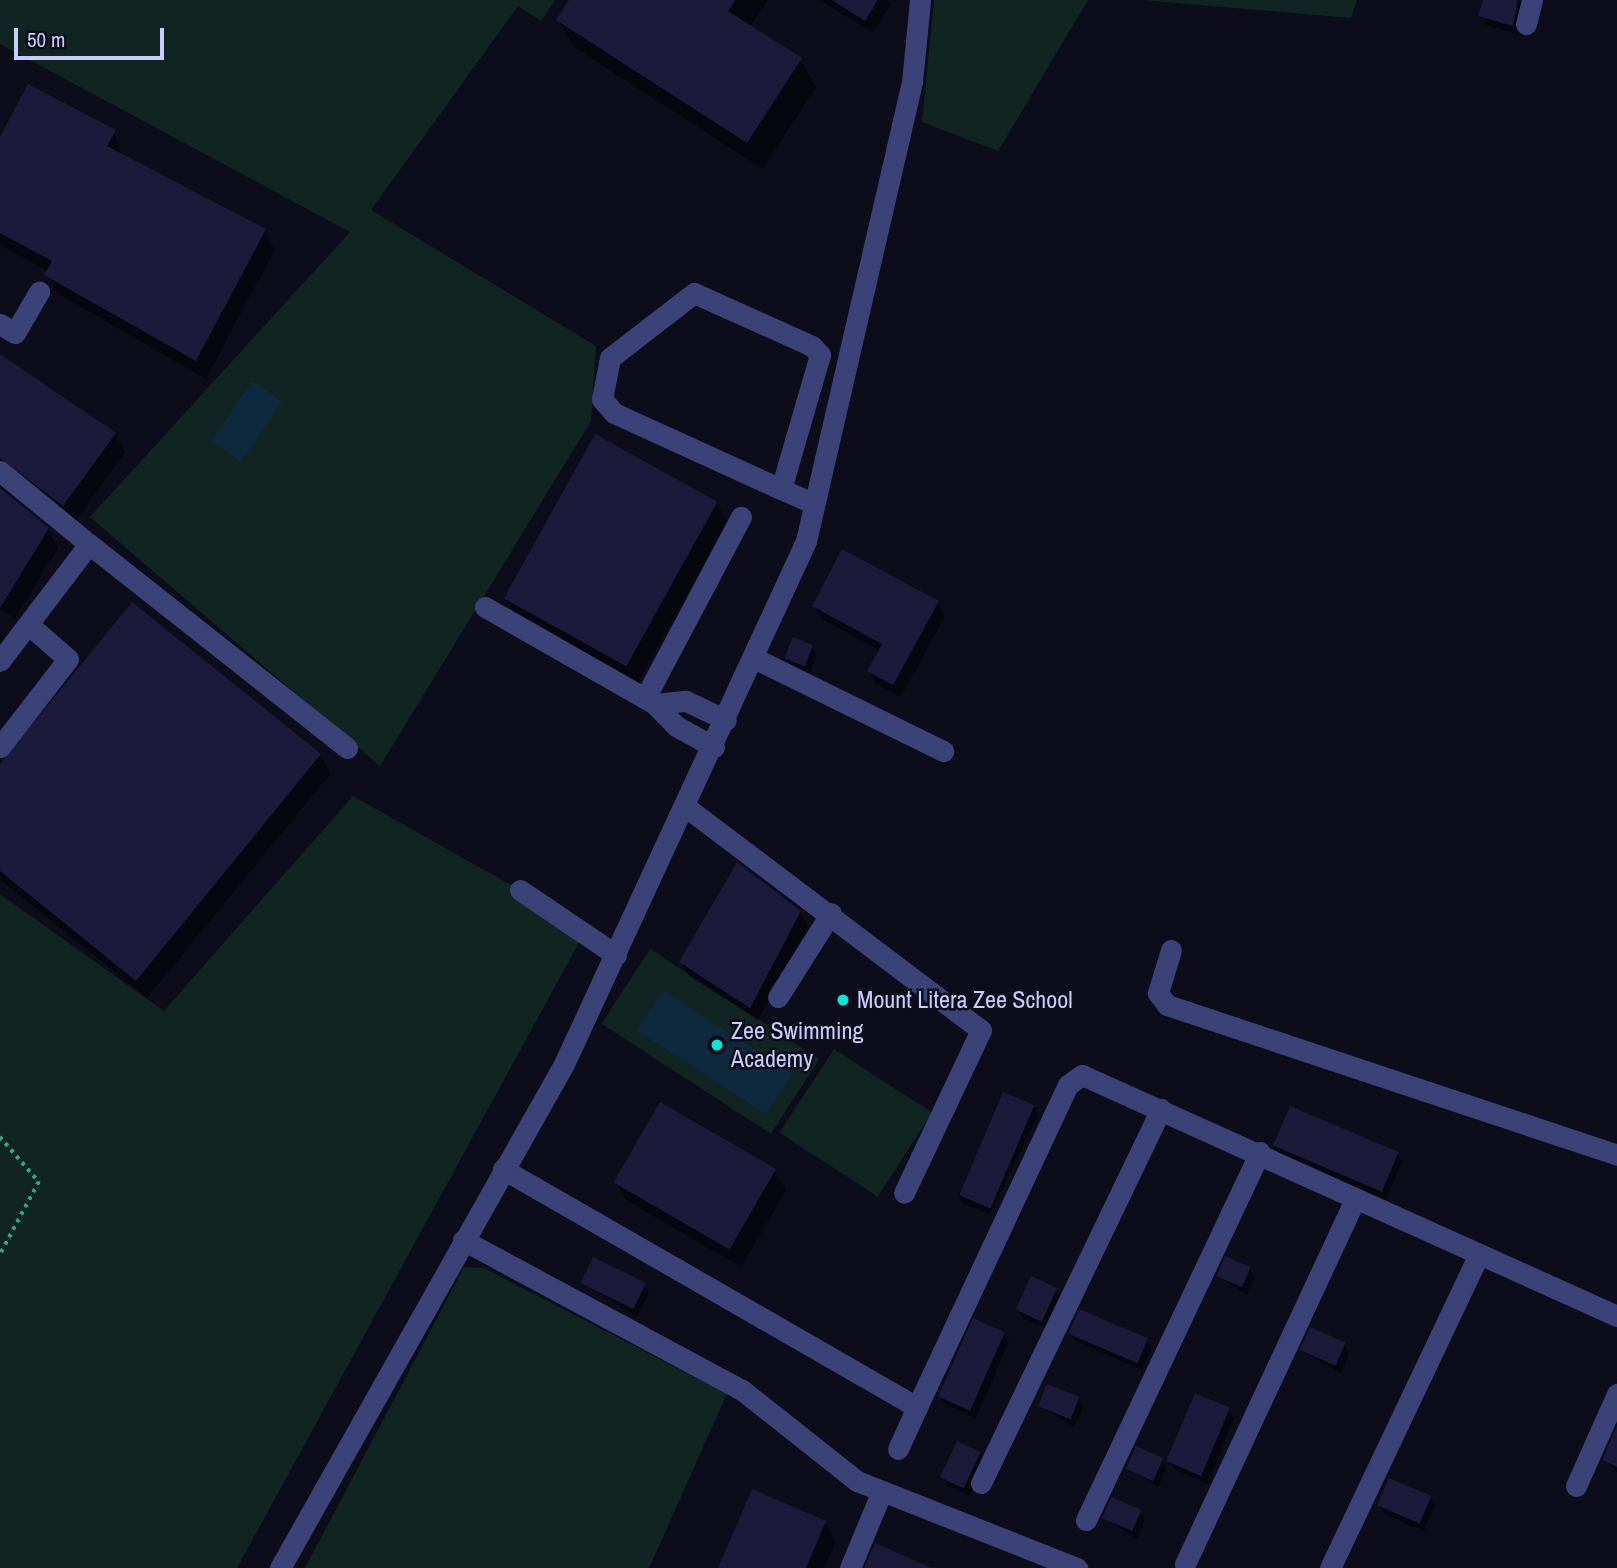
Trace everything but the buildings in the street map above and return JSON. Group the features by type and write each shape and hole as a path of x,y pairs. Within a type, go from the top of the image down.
{"street":[{"path":"280,1568 564,1064 714,747 806,541 912,82 920,0"},
{"path":"1526,24 1532,0"},
{"path":"0,324 15,333 40,292"},
{"path":"780,489 820,355 812,346 694,293 610,358 607,408 780,489 813,503"},
{"path":"0,471 347,748"},
{"path":"650,701 741,517"},
{"path":"0,661 89,544"},
{"path":"485,607 650,701 676,726 714,747"},
{"path":"0,747 68,659 28,624"},
{"path":"754,657 943,751"},
{"path":"650,701 686,701 726,720"},
{"path":"686,807 831,913 981,1030 904,1193"},
{"path":"520,890 616,955"},
{"path":"778,997 831,913"},
{"path":"1171,950 1158,993 1167,1005 1617,1155"},
{"path":"898,1449 1072,1079 1093,1077 1260,1152 1355,1200 1617,1317"},
{"path":"981,1483 1161,1109"},
{"path":"1086,1520 1260,1152"},
{"path":"503,1169 917,1407"},
{"path":"1185,1564 1355,1200"},
{"path":"463,1240 742,1390 857,1481 1077,1568"},
{"path":"1330,1568 1478,1255"},
{"path":"1576,1486 1617,1395"},
{"path":"850,1568 882,1491"}],"path":[{"path":"0,1137 39,1182 0,1255"}],"green space":[{"path":"0,0 555,0 541,21 518,6 371,210 596,346 591,421 380,766 90,517 350,232 0,44"},
{"path":"934,0 1088,0 998,151 922,122"},
{"path":"1142,0 1357,0 1351,18"},
{"path":"353,796 587,928 237,1568 0,1568 0,894 164,1011"},
{"name":"Zee Swimming Academy","path":"650,949 819,1059 771,1134 602,1024"},
{"path":"834,1049 932,1113 878,1197 780,1133"},
{"path":"464,1267 484,1268 727,1394 649,1568 305,1568"}],"water":[{"path":"252,381 282,401 241,462 211,442"},
{"path":"663,990 792,1074 766,1114 637,1030"}],"place":[{"name":"Mount Litera Zee School","path":"843,1000"},
{"name":"Zee Swimming Academy","path":"717,1045"}]}
